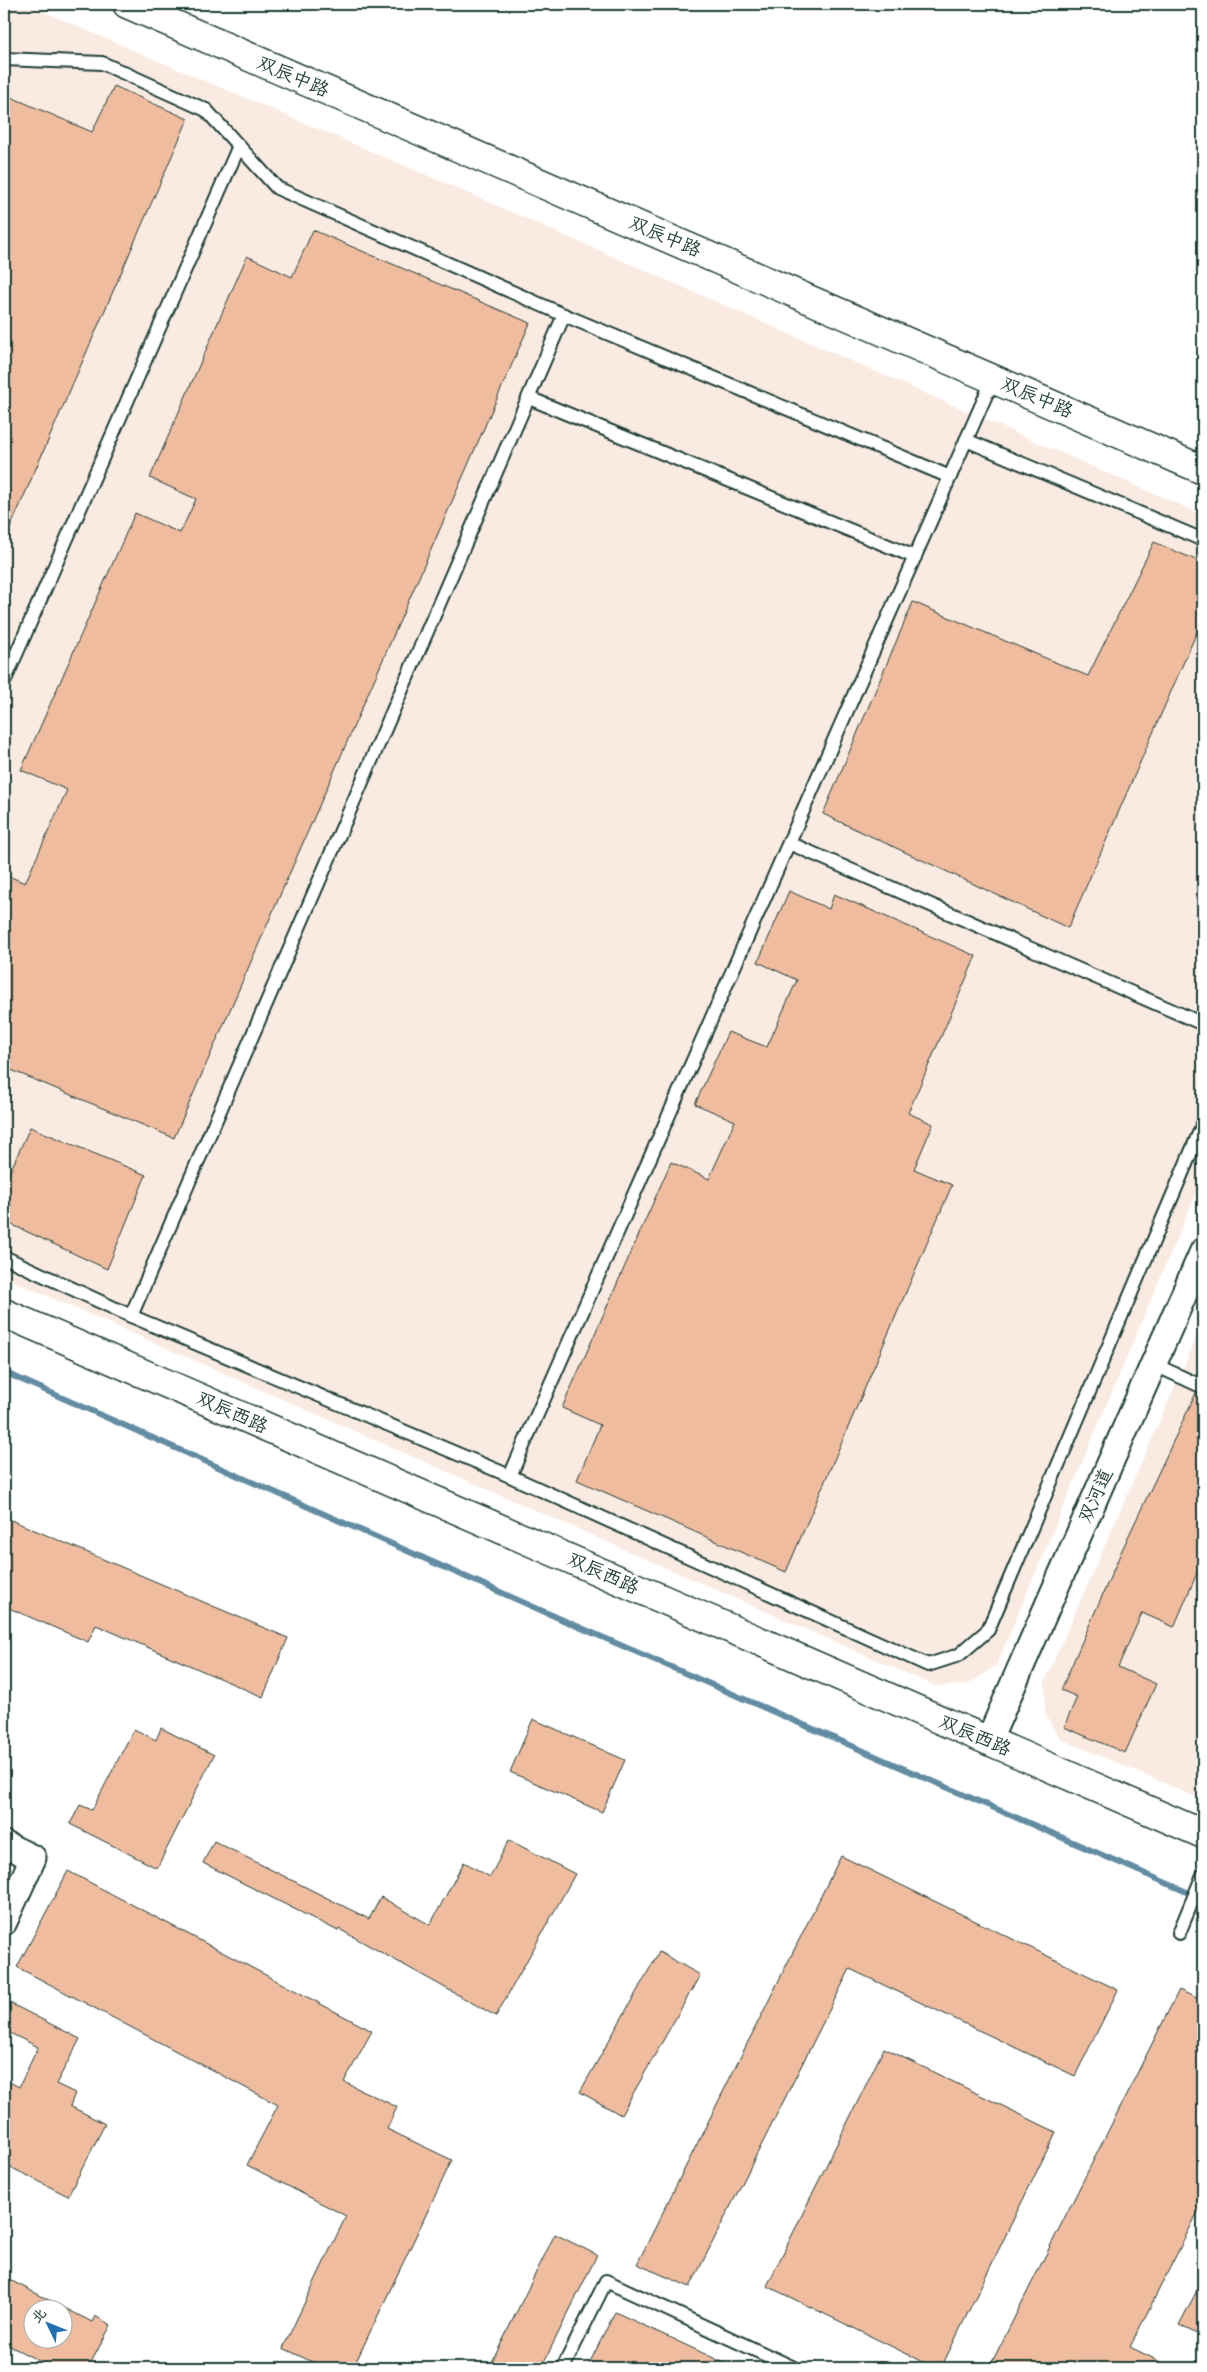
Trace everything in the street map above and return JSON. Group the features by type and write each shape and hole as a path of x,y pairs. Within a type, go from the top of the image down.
{"main road":[{"name":"双辰中路","path":"127,4 1203,470"},
{"name":"双辰西路","path":"4,1314 1203,1834"}],"street":[{"name":"双河道","path":"988,1742 1203,1250"},
{"path":"4,1844 33,1858 4,1922"}],"lane":[{"path":"4,59 102,63 206,110 277,188 564,315 950,477"},
{"path":"4,682 239,146"},
{"path":"131,1316 564,315"},
{"path":"510,1476 993,379"},
{"path":"529,398 915,557"},
{"path":"966,440 1203,540"},
{"path":"789,843 1203,1024"},
{"path":"4,1257 131,1316 510,1476 928,1665 960,1655 988,1630 1203,1124"},
{"path":"1154,1364 1203,1387"},
{"path":"1179,1933 1203,1875"},
{"path":"563,2368 606,2281 794,2368"}],"shaded area":[{"path":"4,4 25,4 436,179 1203,515 1203,1177 996,1666 967,1685 935,1686 4,1277"},
{"path":"1203,1323 1203,1800 1061,1739 1045,1715 1045,1681"}],"building":[{"path":"114,86 188,119 4,542 4,94 92,132"},
{"path":"313,230 530,323 174,1138 4,1067 4,874 25,883 67,790 21,770 135,513 180,533 196,499 150,478 247,256 292,277"},
{"path":"1154,542 1203,563 1203,618 1068,928 823,814 913,602 1088,676"},
{"path":"789,891 829,909 834,894 976,956 908,1113 933,1124 914,1169 952,1185 786,1572 577,1480 600,1425 562,1408 671,1162 709,1179 735,1121 695,1104 728,1032 767,1047 797,980 758,962"},
{"path":"30,1127 146,1175 107,1269 4,1221 4,1185"},
{"path":"1196,1393 1203,1395 1203,1559 1174,1627 1142,1613 1118,1667 1156,1684 1125,1753 1064,1727 1077,1697 1061,1690 1122,1550"},
{"path":"4,1517 288,1638 263,1697 96,1625 88,1642 4,1606"},
{"path":"533,1719 625,1760 602,1812 510,1772"},
{"path":"161,1728 214,1755 157,1868 70,1824 80,1805 92,1810 134,1729 156,1740"},
{"path":"509,1840 575,1874 496,2016 339,1929 338,1931 203,1863 214,1841 369,1919 381,1897 430,1925 464,1862 490,1877"},
{"path":"841,1856 1118,1990 1075,2076 850,1969 690,2287 637,2264"},
{"path":"68,1871 372,2031 344,2082 397,2107 387,2129 452,2160 353,2368 325,2368 283,2348 346,2216 247,2165 278,2105 17,1967"},
{"path":"659,1952 700,1975 621,2115 580,2092"},
{"path":"1179,1990 1203,2001 1203,2202 1130,2347 1173,2368 989,2368"},
{"path":"4,2000 80,2039 56,2084 75,2093 70,2106 105,2124 68,2196 4,2164 4,2079 19,2087 38,2047 4,2030"},
{"path":"884,2048 1056,2132 941,2368 936,2368 767,2286"},
{"path":"555,2234 597,2255 541,2368 489,2368"},
{"path":"4,2277 49,2300 22,2300 22,2350 72,2350 72,2312 92,2322 95,2316 111,2325 88,2368 53,2368 4,2343"},
{"path":"1203,2279 1203,2337 1179,2325"},
{"path":"615,2312 735,2368 587,2368"}],"waterway":[{"path":"4,1372 563,1620 1203,1899"}]}
